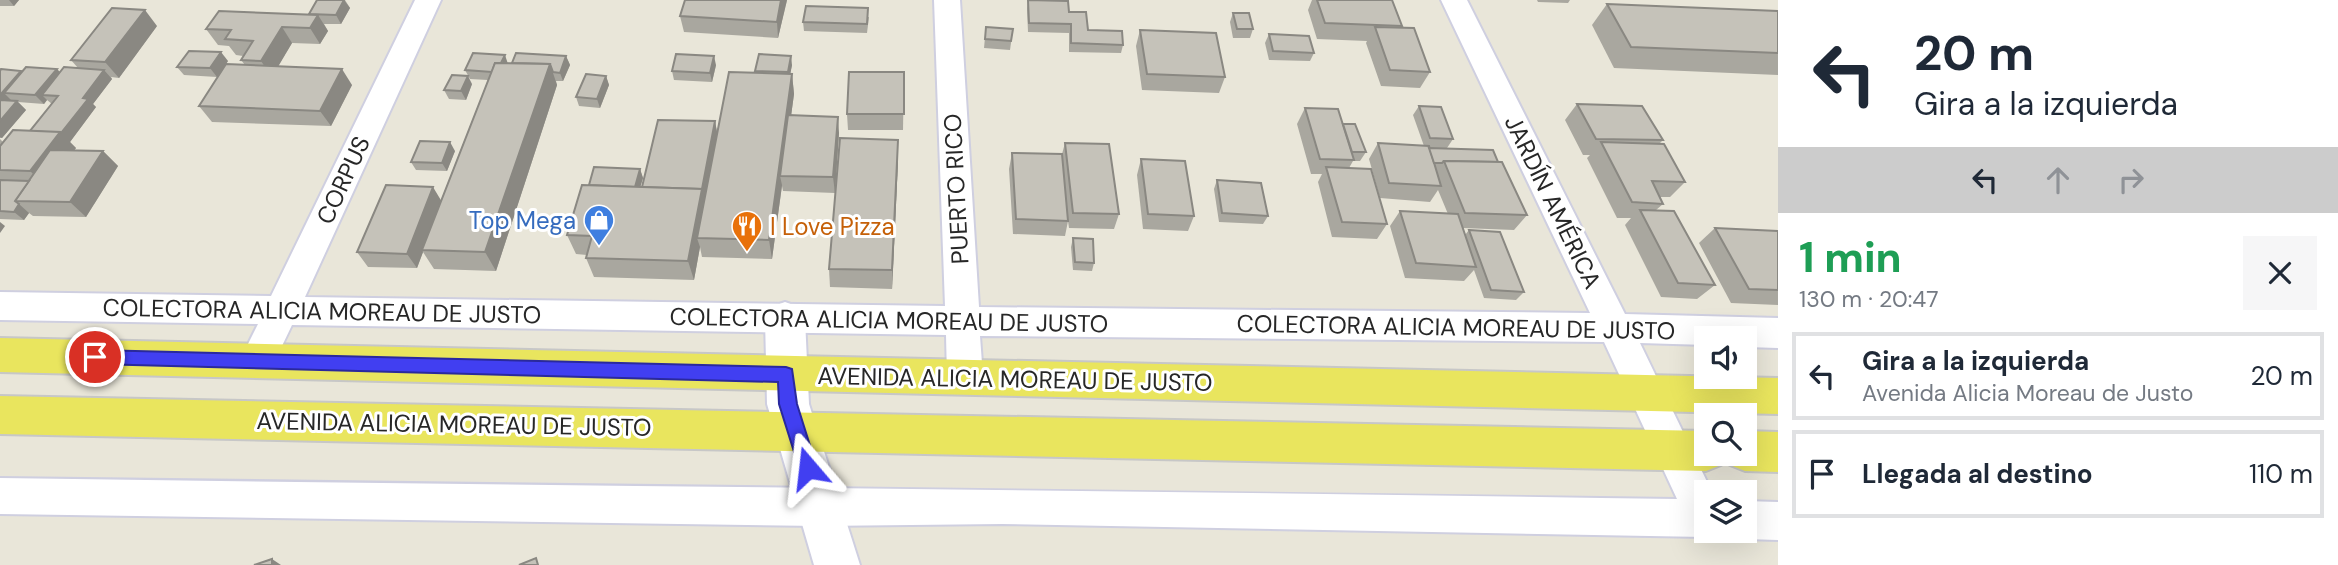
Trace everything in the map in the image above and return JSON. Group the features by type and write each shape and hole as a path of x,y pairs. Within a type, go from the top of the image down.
{"main road":[{"path":"785,319 788,404 837,565"},
{"name":"AVENIDA ALICIA MOREAU DE JUSTO","path":"0,355 1778,396"},
{"name":"AVENIDA ALICIA MOREAU DE JUSTO","path":"0,415 1689,450"},
{"path":"1757,451 1778,452"}],"street":[{"name":"CORPUS","path":"258,360 428,0"},
{"name":"PUERTO RICO","path":"947,0 965,377"},
{"name":"JARDÍN AMÉRICA","path":"1454,0 1647,394 1689,450 1696,480"},
{"name":"COLECTORA ALICIA MOREAU DE JUSTO","path":"0,306 785,319 1614,328 1778,333"},
{"path":"0,496 820,508 1002,506 1694,518"},
{"path":"1757,520 1778,521"}],"building":[{"path":"317,0 344,0 336,15 309,14"},
{"path":"685,0 781,0 777,22 680,16"},
{"path":"1028,0 1068,1 1069,12 1086,12 1088,30 1122,31 1123,45 1071,43 1071,24 1029,23"},
{"path":"1317,0 1392,0 1402,26 1325,23"},
{"path":"1607,4 1778,11 1778,53 1631,47"},
{"path":"806,6 868,8 867,24 803,22"},
{"path":"112,8 145,10 105,62 71,60"},
{"path":"219,11 318,15 310,28 282,27 261,61 241,60 253,41 225,39 231,30 206,29"},
{"path":"1233,13 1249,13 1253,29 1237,29"},
{"path":"986,27 1013,29 1011,41 985,39"},
{"path":"1375,27 1414,28 1430,72 1390,70"},
{"path":"1140,30 1216,33 1225,77 1147,74"},
{"path":"1269,34 1309,36 1314,53 1273,51"},
{"path":"189,51 221,52 210,68 177,67"},
{"path":"473,53 505,55 501,63 495,63 492,72 465,70"},
{"path":"516,53 566,56 560,73 553,72 550,64 512,63"},
{"path":"676,54 714,56 710,73 672,71"},
{"path":"759,54 791,56 788,72 755,71"},
{"path":"495,63 550,64 485,252 422,250"},
{"path":"226,64 342,69 320,111 199,106"},
{"path":"26,67 57,69 35,95 4,93"},
{"path":"64,67 104,70 83,98 88,99 61,133 30,131 58,96 42,95"},
{"path":"0,71 21,71 0,95"},
{"path":"729,72 792,74 769,240 697,238"},
{"path":"849,72 904,72 904,114 847,114"},
{"path":"586,74 606,76 597,99 576,97"},
{"path":"452,75 468,76 461,91 444,90"},
{"path":"0,100 17,101 0,121"},
{"path":"1577,104 1642,106 1663,140 1596,139"},
{"path":"1419,106 1441,107 1453,139 1430,138"},
{"path":"1305,108 1338,109 1354,160 1320,159"},
{"path":"788,115 838,117 833,177 780,176"},
{"path":"658,120 715,121 702,189 642,187"},
{"path":"1343,124 1355,124 1366,152 1352,152"},
{"path":"13,130 60,132 30,171 0,170 0,146"},
{"path":"840,138 898,140 892,270 829,269"},
{"path":"420,141 450,142 442,163 411,162"},
{"path":"1601,142 1664,144 1685,182 1652,181 1663,204 1632,202"},
{"path":"1065,143 1109,144 1119,214 1073,213"},
{"path":"1378,143 1429,146 1441,186 1389,183"},
{"path":"1429,148 1493,150 1498,162 1434,163"},
{"path":"50,150 103,151 70,202 15,201"},
{"path":"1012,153 1062,154 1068,221 1016,219"},
{"path":"1141,159 1185,161 1194,216 1148,214"},
{"path":"1444,161 1502,162 1527,215 1465,213"},
{"path":"594,167 640,169 635,187 589,185"},
{"path":"1326,167 1371,169 1387,224 1342,222"},
{"path":"0,180 29,181 15,201 19,204 14,212 0,211"},
{"path":"1217,180 1261,183 1268,216 1222,213"},
{"path":"386,185 433,187 407,254 357,252"},
{"path":"582,185 702,189 688,261 586,258 592,236 567,235"},
{"path":"1640,210 1674,211 1715,285 1678,283"},
{"path":"1400,211 1458,214 1476,267 1416,263"},
{"path":"1715,228 1778,231 1778,290 1749,289"},
{"path":"1469,230 1500,232 1524,292 1491,290"},
{"path":"1073,238 1093,239 1094,263 1075,262"},
{"path":"536,558 538,565 519,565"},
{"path":"272,559 272,565 254,565"}],"place":[{"name":"Top Mega","path":"599,247"},
{"name":"I Love Pizza","path":"747,253"}],"route":[{"path":"95,357 786,374 788,404 808,468"}]}
